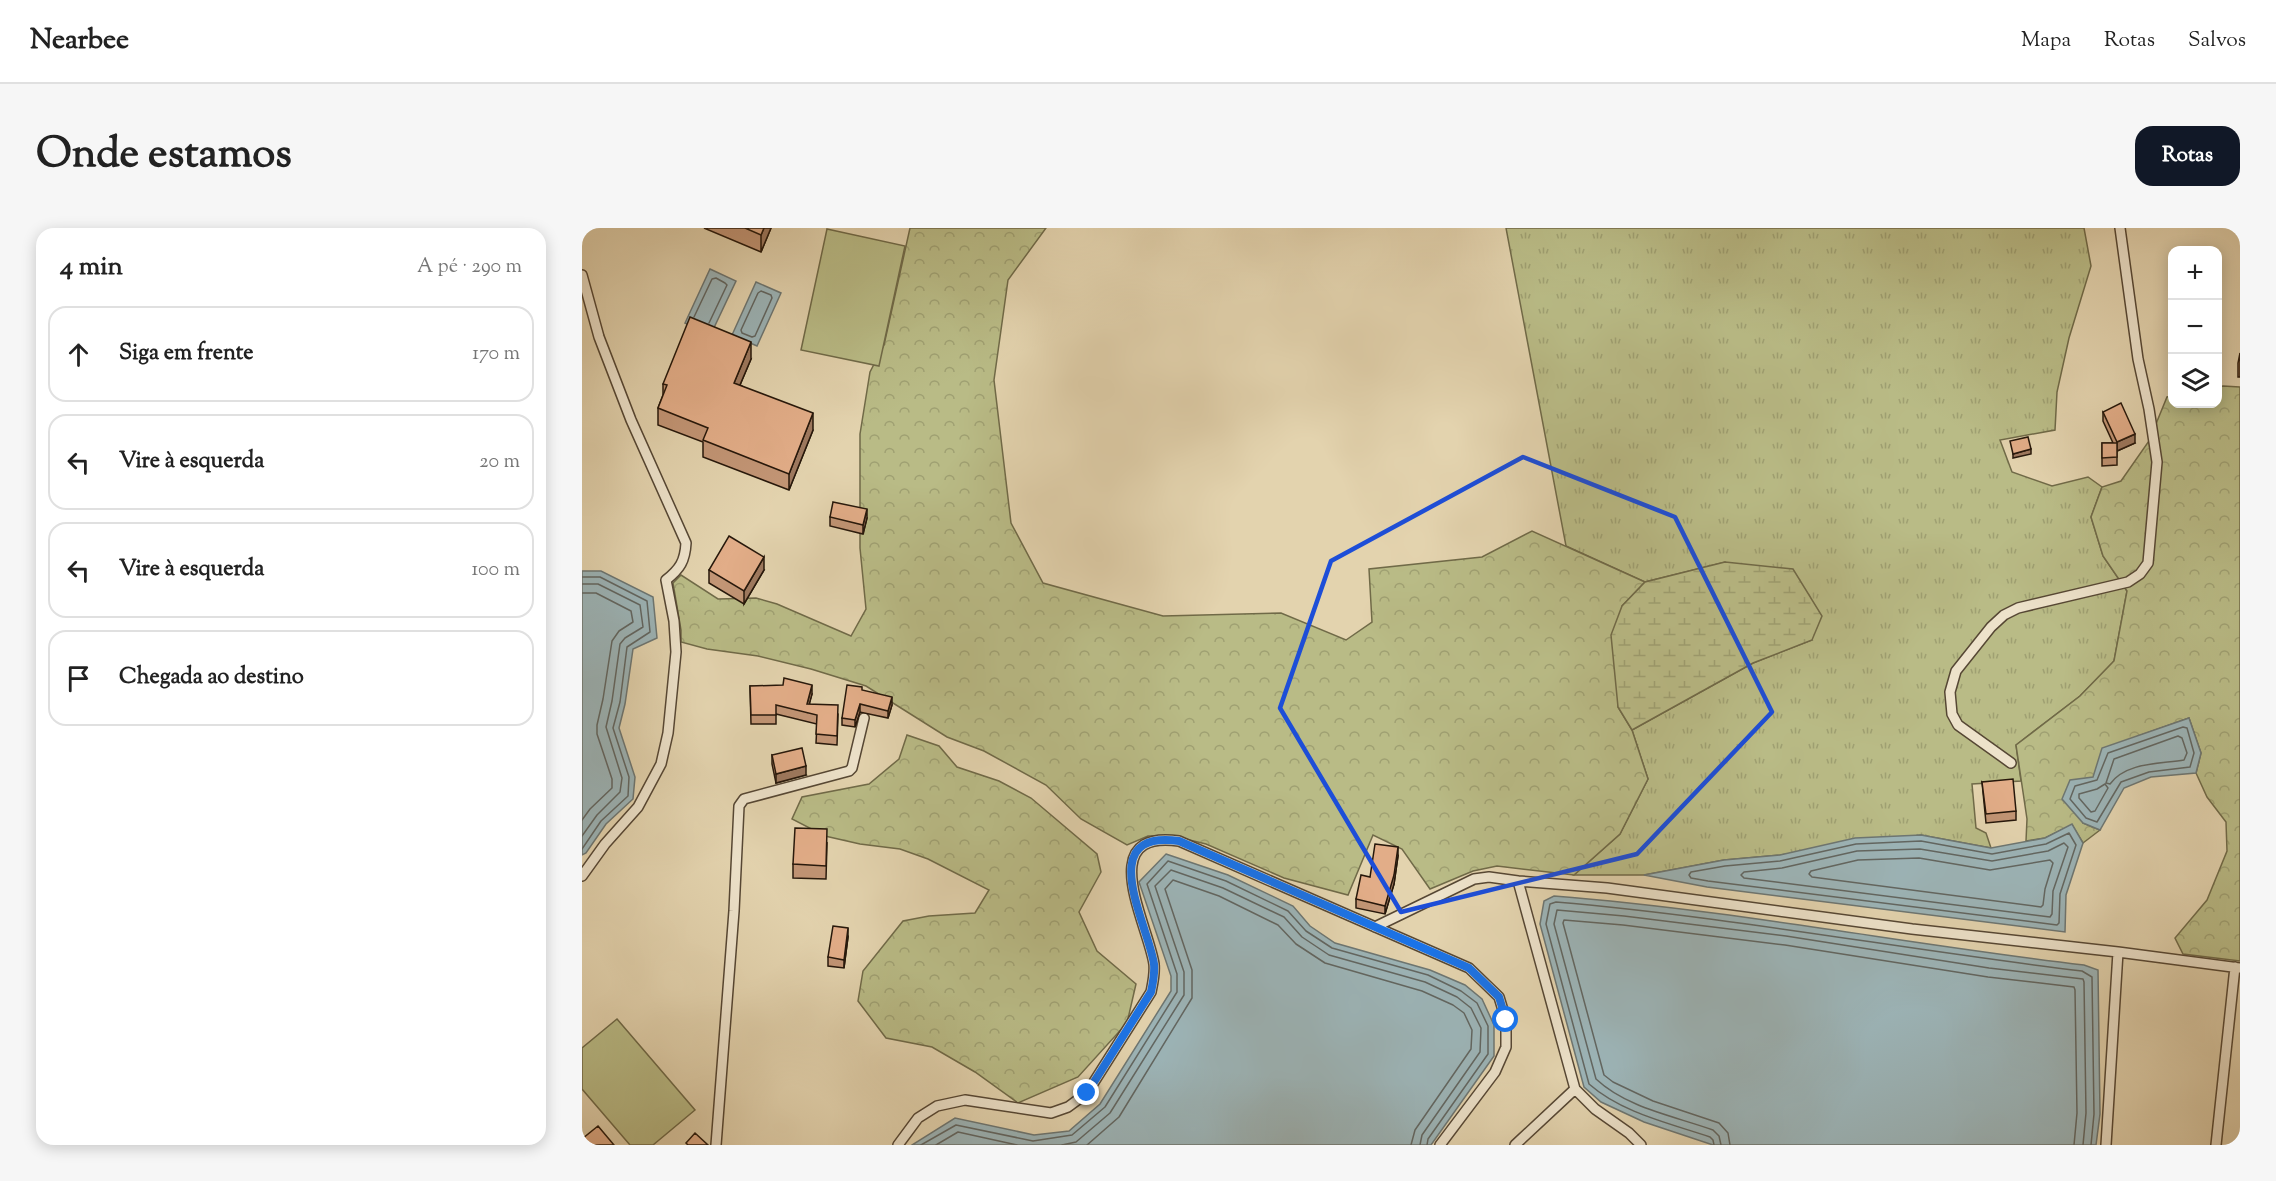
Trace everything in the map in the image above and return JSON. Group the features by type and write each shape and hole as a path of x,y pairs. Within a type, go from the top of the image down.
{"lane":[{"path":"2011,763 1958,725 1952,714 1950,692 1956,671 1991,627 2004,615 2018,608 2128,582 2140,574 2148,563 2157,462 2138,359 2120,228"},
{"path":"582,275 599,337 631,420 686,543 685,559 678,570 666,580 674,621 676,652 668,733 661,764 638,807 605,844 582,876"},
{"path":"716,1145 734,910 739,806 744,799 849,771 852,768 864,718"},
{"path":"898,1145 918,1118 936,1106 965,1100 1051,1113 1068,1107 1087,1093 1151,992 1155,975 1154,962 1133,890 1130,869 1136,853 1149,843 1164,839 1179,841 1469,968 1499,997 1506,1020 1506,1047 1495,1072 1440,1145"},
{"path":"1376,927 1474,879 1489,877 1607,888 1912,929 2237,968 2216,1145"},
{"path":"1518,880 1575,1089 1595,1109 1629,1133 1641,1145"},
{"path":"2106,1145 2118,952"},
{"path":"1515,1145 1575,1089"}],"highlighted area":[{"path":"1523,457 1675,517 1772,712 1637,854 1401,912 1280,708 1331,561"}],"green space":[{"path":"910,228 1046,228 1008,280 994,380 1011,523 1043,583 1163,616 1281,613 1346,640 1372,622 1369,569 1482,557 1532,531 1645,582 1622,606 1618,707 1632,730 1648,779 1620,834 1574,875 1497,866 1473,871 1430,889 1402,849 1373,835 1348,895 1284,878 1206,844 1173,836 1148,836 1127,845 1081,819 1046,785 984,751 947,737 866,686 758,656 707,649 681,642 673,583 681,575 718,599 756,598 777,604 851,636 866,609 860,548 860,434 870,372 884,345"},
{"path":"1506,228 2084,228 2091,266 2069,338 2057,392 2055,430 2000,440 2012,472 2052,486 2088,477 2102,487 2091,517 2103,556 2127,591 2114,661 2080,696 2016,745 2021,781 1972,784 1976,828 1986,833 1991,848 1921,835 1780,855 1724,860 1644,875 1574,875 1620,834 1648,779 1632,730 1753,663 1812,640 1725,562 1645,582 1566,546"},
{"path":"827,229 905,246 879,366 801,350"},
{"path":"2222,386 2240,387 2240,961 2183,954 2175,938 2207,900 2227,851 2226,822 2207,797 2196,773 2201,753 2189,718 2138,736 2083,823 2100,830 2083,843 2072,825 2045,838 2026,841 2027,819 2016,745 2080,696 2114,661 2127,591 2103,556 2091,517 2102,487 2121,481 2149,441 2167,397 2168,408 2222,408"},
{"path":"1725,562 1793,569 1822,616 1812,640 1753,663 1632,730 1618,707 1611,635 1622,606 1645,582"},
{"path":"907,735 939,746 957,767 999,781 1031,798 1097,854 1101,872 1079,912 1097,951 1136,984 1127,1023 1078,1077 1018,1103 975,1072 932,1047 886,1038 858,1001 863,971 903,921 929,916 975,913 989,890 928,859 900,849 860,844 825,836 792,819 802,797 869,784 899,759"},
{"path":"617,1019 695,1110 653,1145 630,1145 582,1089 582,1048"}],"water":[{"path":"710,269 736,281 711,334 685,323"},
{"path":"756,282 781,293 757,346 732,335"},
{"path":"582,571 601,571 653,597 657,638 633,649 619,728 635,777 633,799 606,824 586,853 582,855"},
{"path":"2189,718 2201,753 2196,773 2151,777 2124,788 2100,830 2083,823 2062,799 2070,780 2093,777 2102,748"},
{"path":"2072,824 2083,843 2066,895 2065,932 1707,887 1644,875 1724,860 1780,855 1855,838 1921,835 1991,848 2045,838"},
{"path":"1166,854 1228,875 1293,906 1310,926 1335,943 1430,970 1465,985 1482,999 1494,1025 1494,1056 1431,1145 912,1145 955,1118 1034,1135 1069,1131 1100,1104 1171,991 1171,976 1139,882"},
{"path":"1554,896 1753,918 2084,965 2098,970 2100,1114 2096,1145 1713,1145 1644,1122 1601,1102 1584,1087 1540,924 1544,901"}],"building":[{"path":"745,228 764,228 761,235"},
{"path":"690,317 751,342 734,383 813,413 789,474 703,440 708,428 658,408 667,385 663,384"},
{"path":"2121,403 2135,434 2117,442 2103,412"},
{"path":"2028,437 2031,449 2013,454 2010,441"},
{"path":"2102,443 2117,443 2117,457 2102,458"},
{"path":"833,502 867,509 863,525 830,517"},
{"path":"729,536 764,557 744,591 709,570"},
{"path":"784,678 812,685 807,704 838,705 837,736 816,734 817,715 776,705 776,715 751,715 750,686 783,685"},
{"path":"847,685 862,687 862,690 892,697 888,711 860,704 855,720 842,718"},
{"path":"802,748 806,766 776,774 772,755"},
{"path":"2013,779 2016,811 1986,814 1982,782"},
{"path":"795,828 827,829 826,866 793,864"},
{"path":"1375,844 1398,847 1394,875 1385,906 1356,899 1361,875 1370,877"},
{"path":"833,926 848,928 844,960 828,957"},
{"path":"598,1126 614,1145 586,1145 582,1141"},
{"path":"695,1133 708,1145 688,1145 686,1143"}],"route":[{"path":"1087,1093 1151,992 1155,975 1154,962 1133,890 1130,869 1136,853 1149,843 1164,839 1179,841 1469,968 1499,997 1506,1020"}]}
